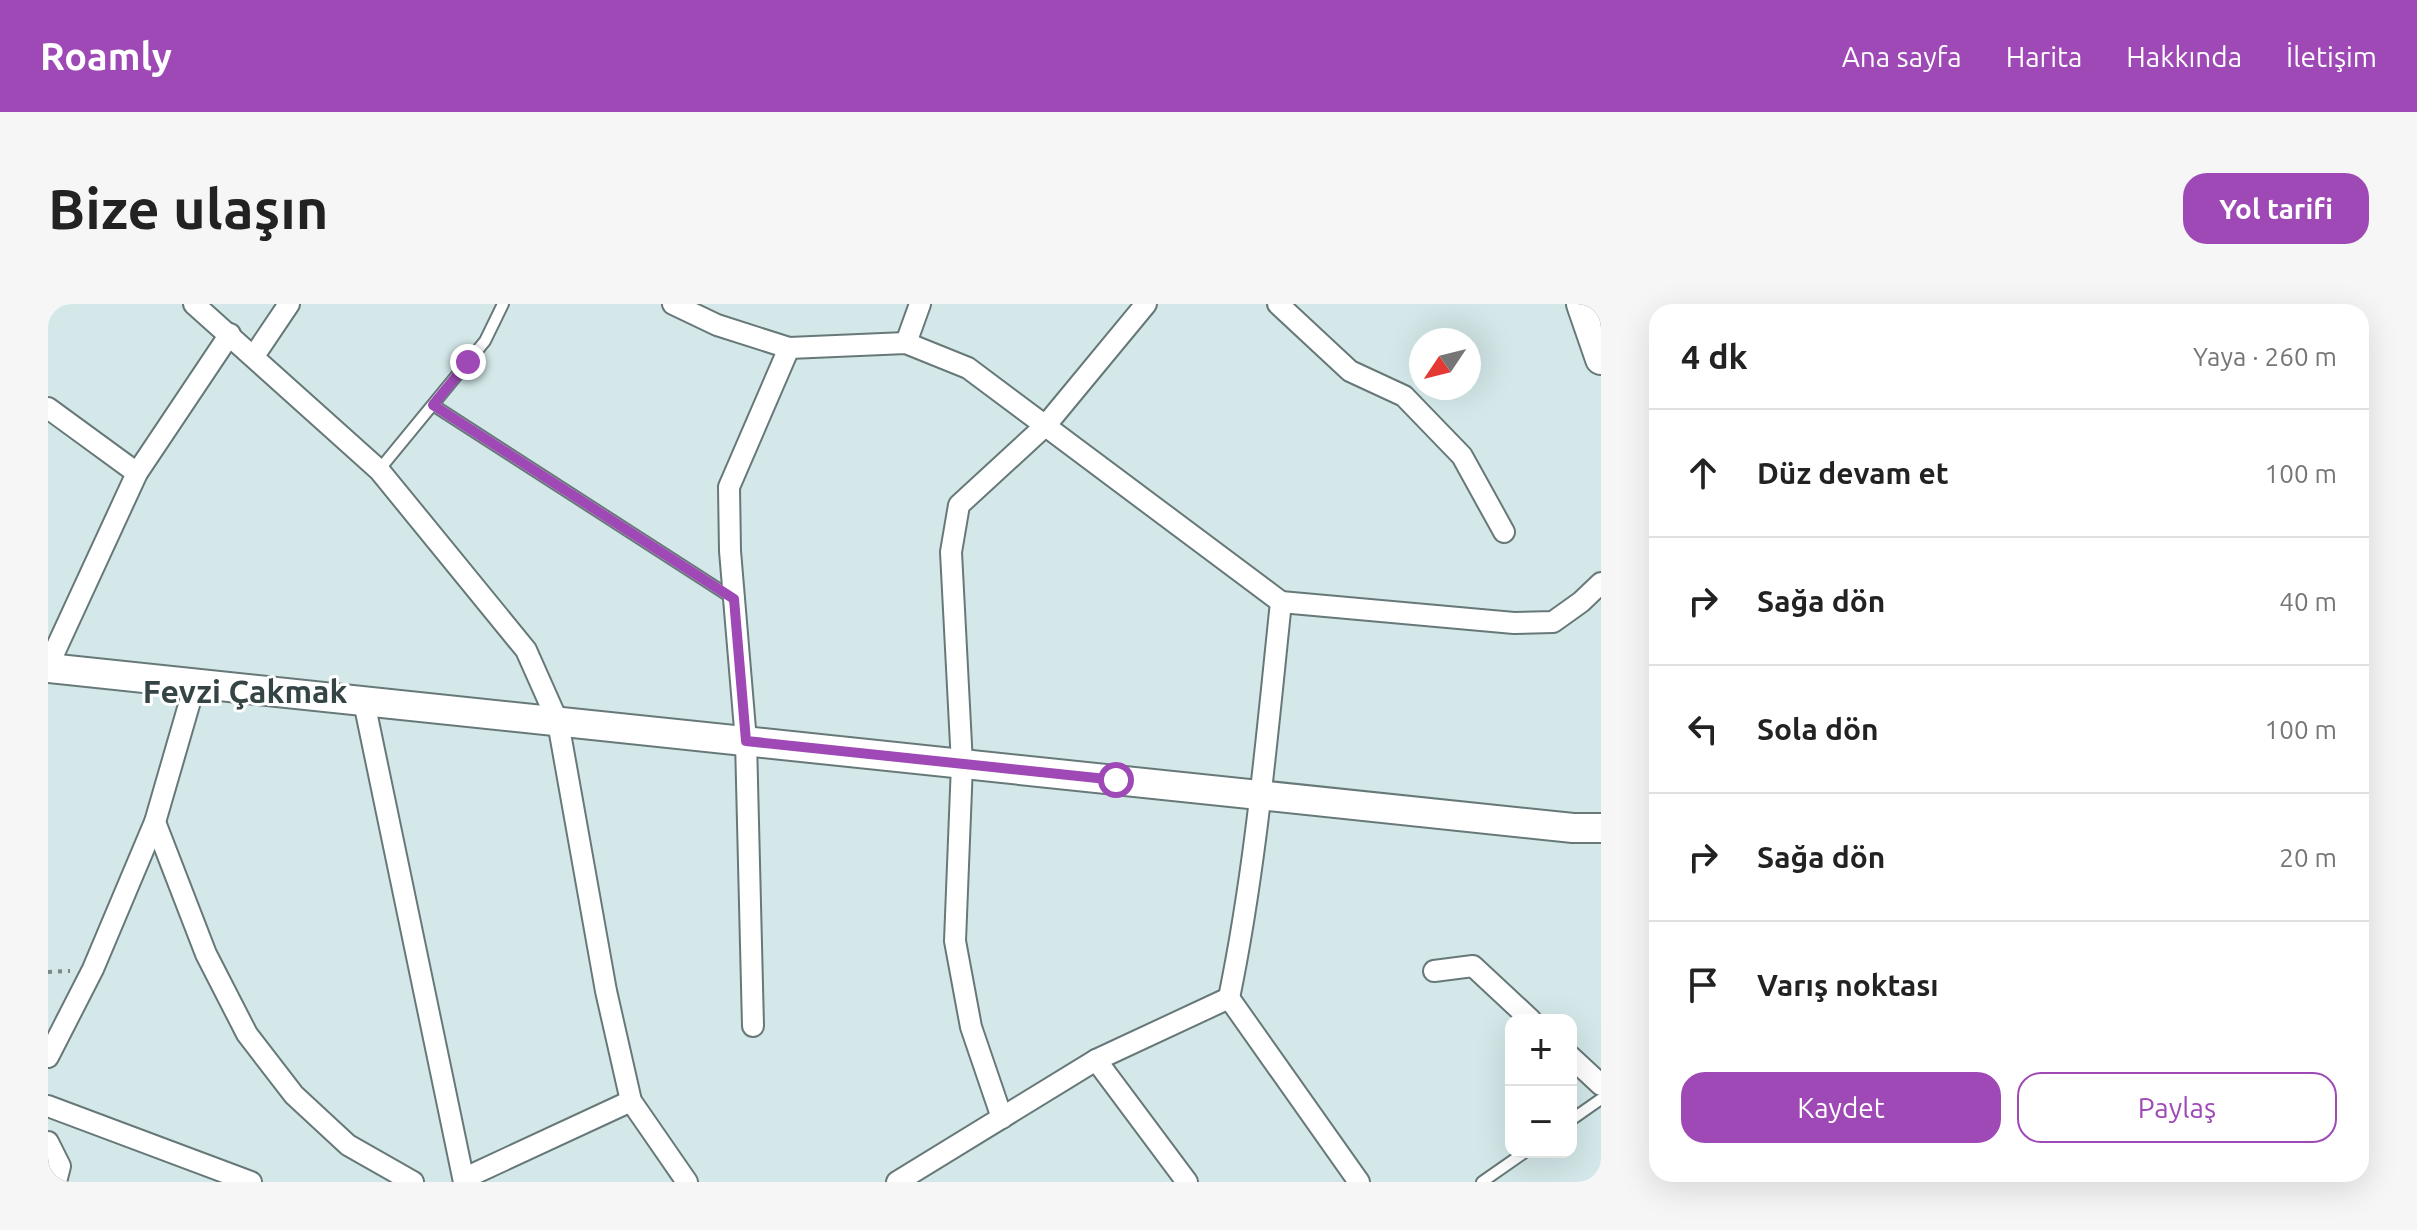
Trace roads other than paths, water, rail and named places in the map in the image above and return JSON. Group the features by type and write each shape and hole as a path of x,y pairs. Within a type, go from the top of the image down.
{"main road":[{"path":"1582,304 1601,359"}],"street":[{"path":"194,304 379,470 526,650 558,722 606,991 631,1101 687,1182"},
{"path":"254,356 289,304"},
{"path":"673,304 717,325 789,348 906,343 968,368 1281,602 1514,623 1553,622 1601,583"},
{"path":"906,343 920,304"},
{"path":"1002,1118 971,1027 955,941 962,764 951,552 959,505 1046,425 1146,304"},
{"path":"1278,304 1350,371 1404,396 1462,456 1504,532"},
{"path":"230,334 137,473 48,667 1573,828 1601,828"},
{"path":"753,1026 746,741 734,599 729,487 789,348"},
{"path":"48,408 137,473"},
{"path":"1281,602 1261,795 1229,998 1359,1182"},
{"path":"48,1057 93,969 155,822 195,684"},
{"path":"364,702 464,1180 631,1101"},
{"path":"155,822 206,954 247,1034 294,1095 348,1145 413,1182"},
{"path":"1434,971 1473,966 1525,1014"},
{"path":"897,1182 1096,1060 1229,998"},
{"path":"1096,1060 1187,1182"},
{"path":"1577,1063 1601,1085"},
{"path":"48,1106 251,1182"},
{"path":"48,1142 60,1166 56,1182"}],"lane":[{"path":"379,470 485,341 503,304"},
{"path":"433,405 734,599"},
{"path":"1577,1116 1601,1099"},
{"path":"1482,1182 1516,1158"}],"district":[{"name":"Fevzi Çakmak","path":"245,692"}]}
